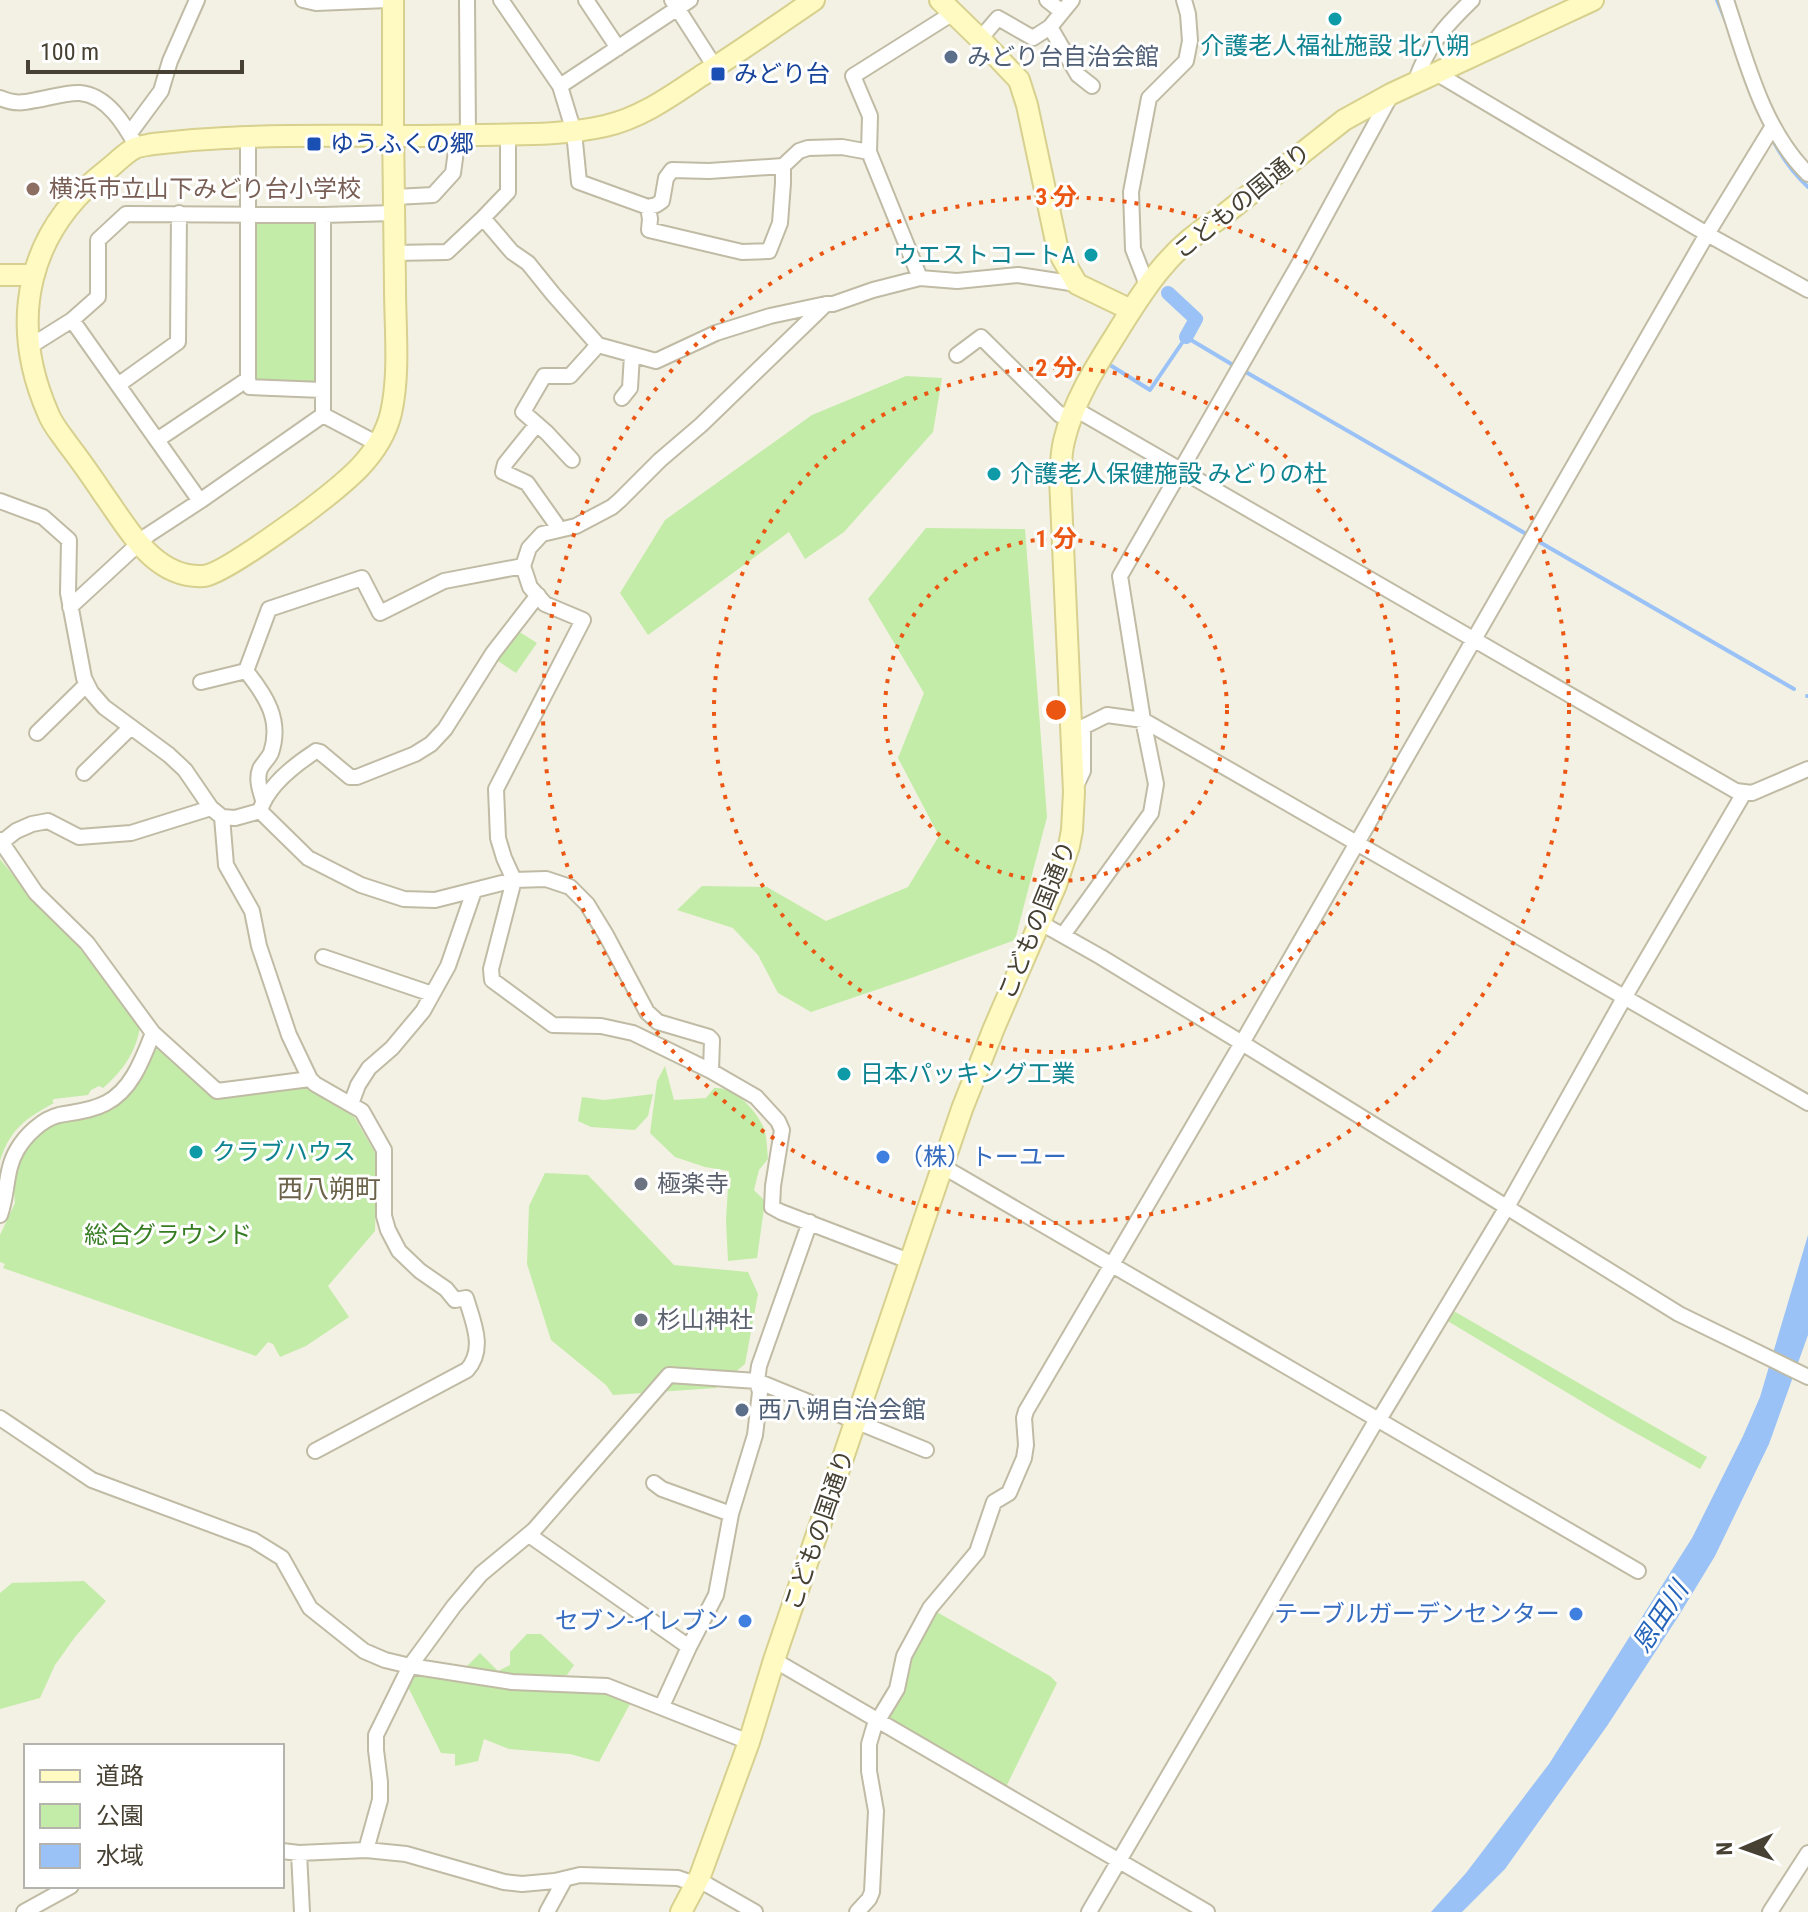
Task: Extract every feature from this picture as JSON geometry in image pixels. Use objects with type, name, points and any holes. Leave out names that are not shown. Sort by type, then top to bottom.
[{"type":"street","points":[[197,0],[170,61],[161,91],[133,140],[88,185],[57,223],[42,250],[29,293],[29,347],[32,372],[50,418],[139,544],[168,569],[209,576],[282,529],[350,479],[378,444],[390,417],[396,359],[393,0]]},
{"type":"street","points":[[303,0],[316,3],[387,0]]},
{"type":"street","points":[[29,347],[72,320],[98,297],[98,240],[126,214],[323,215],[394,205],[433,195],[453,173],[463,136],[467,0]]},
{"type":"street","points":[[501,0],[560,86],[574,132],[579,182],[648,207],[662,201],[666,178],[672,170],[783,166],[799,151],[808,148],[842,147],[869,152]]},
{"type":"street","points":[[586,0],[618,48]]},
{"type":"street","points":[[133,140],[248,136],[508,135],[574,132],[610,125],[649,110],[814,0]]},
{"type":"street","points":[[980,39],[998,18],[1033,38],[1050,27],[1066,6],[1047,0]]},
{"type":"street","points":[[1147,285],[1133,249],[1131,192],[1149,98],[1186,61],[1190,41],[1184,0]]},
{"type":"street","points":[[1415,83],[1422,62],[1442,29],[1472,0]]},
{"type":"street","name":"こどもの国通り","points":[[681,1912],[700,1876],[749,1742],[774,1660],[962,1109],[1056,885],[1069,846],[1074,792],[1060,478],[1063,444],[1072,413],[1089,378],[1147,285],[1172,255],[1201,230],[1344,120],[1391,94],[1593,0]]},
{"type":"street","points":[[1726,0],[1757,92],[1773,126],[1794,160],[1808,174]]},
{"type":"street","points":[[560,86],[680,3],[715,67]]},
{"type":"street","points":[[920,278],[869,152],[870,116],[853,76],[946,7],[1019,80],[1058,251],[1077,284]]},
{"type":"street","points":[[1050,27],[1078,75],[1092,86]]},
{"type":"street","points":[[1436,73],[1707,234],[1808,290]]},
{"type":"street","points":[[0,98],[14,104],[79,93],[105,103],[133,140]]},
{"type":"street","points":[[1063,935],[1151,813],[1156,784],[1120,576],[1299,264],[1391,94]]},
{"type":"street","points":[[857,1912],[872,1892],[876,1811],[868,1759],[874,1727],[897,1689],[904,1656],[930,1608],[977,1552],[994,1502],[1009,1493],[1024,1458],[1026,1411],[1242,1043],[1707,234],[1773,126]]},
{"type":"street","points":[[394,253],[447,252],[483,218],[508,192],[508,135]]},
{"type":"street","points":[[248,136],[250,387],[322,390]]},
{"type":"street","points":[[648,207],[649,230],[742,252],[769,251],[780,223],[783,166]]},
{"type":"street","points":[[118,385],[178,342],[179,213]]},
{"type":"street","points":[[323,215],[323,415]]},
{"type":"street","points":[[483,218],[512,252],[528,263],[598,345],[656,361],[716,333],[770,316],[833,304],[920,278],[957,281],[1018,275],[1077,284],[1131,310]]},
{"type":"street","points":[[0,275],[34,275]]},
{"type":"street","points":[[826,304],[620,500],[576,526],[548,531],[529,548],[523,566],[530,587],[545,604],[583,620],[496,789],[498,838],[514,880],[491,969],[492,980],[553,1025],[601,1026],[633,1033],[756,1097],[778,1121],[782,1130],[772,1207],[909,1261]]},
{"type":"street","points":[[72,320],[200,501]]},
{"type":"street","points":[[957,355],[981,337],[1060,415],[1082,413],[1724,784],[1744,793],[1752,793],[1808,769]]},
{"type":"street","points":[[572,460],[523,412],[544,376],[570,376],[598,345]]},
{"type":"street","points":[[622,398],[630,388],[632,355]]},
{"type":"street","points":[[157,440],[248,379]]},
{"type":"street","points":[[323,415],[378,444]]},
{"type":"street","points":[[70,607],[148,535],[323,415]]},
{"type":"street","points":[[537,424],[505,464],[503,472],[527,483],[556,524],[556,530]]},
{"type":"street","points":[[0,501],[43,517],[69,540],[68,593],[87,684],[104,707],[185,770],[217,812],[226,865],[252,911],[259,946],[289,1035],[310,1079],[362,1111],[384,1150],[384,1216],[399,1251],[455,1300],[466,1298],[476,1330],[478,1348],[475,1362],[467,1370],[315,1451]]},
{"type":"street","points":[[246,671],[269,609],[362,578],[380,613],[444,581],[523,566]]},
{"type":"street","points":[[310,1079],[217,1091],[153,1033],[87,943],[36,893],[1,841],[32,824],[48,821],[79,837],[131,833],[217,812],[235,818],[262,805],[294,765],[316,751],[350,777],[415,754],[431,744],[445,729],[493,653],[538,595]]},
{"type":"street","points":[[201,682],[246,671]]},
{"type":"street","points":[[246,671],[267,699],[272,714],[274,736],[270,755],[260,770],[258,784],[262,805],[308,858],[361,885],[404,899],[435,900],[514,880],[546,879],[570,887],[606,935],[647,1012],[658,1022],[712,1040],[711,1071]]},
{"type":"street","points":[[37,733],[87,684]]},
{"type":"street","points":[[1074,792],[1083,771],[1083,727],[1107,715],[1143,720],[1808,1103]]},
{"type":"street","points":[[84,773],[131,727]]},
{"type":"street","points":[[1089,1912],[1507,1207],[1744,793]]},
{"type":"street","points":[[351,1104],[369,1068],[423,1011],[448,966],[474,891]]},
{"type":"street","points":[[1039,922],[1242,1043],[1679,1314],[1808,1377]]},
{"type":"street","points":[[323,957],[432,994]]},
{"type":"street","points":[[0,1215],[16,1150],[39,1125],[55,1116],[109,1103],[128,1083],[153,1033]]},
{"type":"street","points":[[942,1166],[1638,1571]]},
{"type":"street","points":[[662,1706],[716,1595],[731,1514],[755,1435],[760,1392],[757,1381],[759,1366],[810,1222]]},
{"type":"street","points":[[366,1850],[380,1800],[376,1735],[410,1666],[481,1574],[529,1535],[669,1375],[757,1381],[926,1450]]},
{"type":"street","points":[[0,1418],[92,1480],[253,1540],[282,1558],[307,1605],[364,1651],[410,1666],[512,1682],[607,1686],[749,1742]]},
{"type":"street","points":[[654,1483],[662,1489],[731,1514]]},
{"type":"street","points":[[529,1535],[689,1647]]},
{"type":"street","points":[[774,1660],[1207,1912]]},
{"type":"street","points":[[284,1851],[366,1850],[406,1854],[504,1882],[522,1884],[580,1875],[678,1878],[706,1884],[755,1912]]},
{"type":"street","points":[[299,1853],[302,1912]]},
{"type":"street","points":[[1770,1912],[1808,1853]]},
{"type":"street","points":[[547,1912],[565,1879]]},
{"type":"street","points":[[24,1912],[67,1888]]},
{"type":"green space","points":[[255,219],[319,221],[317,381],[314,384],[254,382]]},
{"type":"green space","points":[[906,376],[942,378],[933,432],[844,532],[805,559],[789,532],[648,635],[620,593],[665,520],[812,415]]},
{"type":"green space","points":[[926,528],[1025,529],[1047,817],[1015,940],[811,1012],[778,993],[758,955],[733,928],[677,910],[702,886],[767,887],[826,921],[908,887],[939,836],[898,758],[924,693],[868,599]]},
{"type":"green space","points":[[518,631],[537,643],[516,673],[498,661]]},
{"type":"green space","points":[[0,859],[43,912],[78,946],[140,1026],[132,1052],[110,1082],[103,1088],[99,1086],[91,1090],[88,1095],[54,1099],[54,1103],[27,1120],[14,1133],[0,1161]]},
{"type":"green space","name":"総合グラウンド","points":[[168,1046],[221,1092],[314,1086],[355,1118],[377,1156],[375,1231],[328,1286],[349,1317],[306,1346],[280,1357],[273,1344],[268,1342],[256,1356],[3,1268],[5,1264],[0,1262],[0,1235],[15,1203],[13,1181],[30,1142],[61,1121],[95,1115],[111,1108],[143,1072],[155,1050]]},
{"type":"green space","points":[[665,1066],[674,1100],[706,1098],[714,1088],[722,1088],[743,1100],[763,1126],[768,1159],[759,1170],[754,1190],[765,1201],[757,1258],[728,1261],[726,1220],[729,1171],[675,1157],[650,1133],[657,1081]]},
{"type":"green space","points":[[653,1094],[648,1116],[635,1130],[591,1127],[578,1121],[582,1097],[604,1100]]},
{"type":"green space","points":[[545,1173],[588,1175],[674,1265],[748,1272],[758,1294],[745,1364],[716,1388],[613,1395],[606,1385],[551,1340],[527,1264],[529,1206]]},
{"type":"green space","points":[[1452,1310],[1707,1457],[1700,1469],[1446,1320]]},
{"type":"green space","points":[[84,1581],[106,1601],[55,1665],[40,1698],[0,1709],[0,1593],[12,1583]]},
{"type":"green space","points":[[935,1611],[1050,1676],[1057,1683],[1006,1787],[886,1718],[909,1661]]},
{"type":"green space","points":[[527,1634],[541,1634],[574,1665],[567,1675],[529,1676],[465,1668],[480,1653],[498,1671],[510,1665],[510,1652]]},
{"type":"green space","points":[[412,1672],[524,1690],[600,1691],[631,1702],[599,1762],[570,1754],[509,1749],[484,1739],[478,1761],[455,1766],[455,1754],[441,1753],[407,1685]]},
{"type":"water","name":"恩田川","points":[[1808,1235],[1808,1335],[1769,1444],[1715,1556],[1607,1726],[1505,1869],[1462,1912],[1431,1912],[1466,1873],[1549,1764],[1692,1538],[1760,1397]]},
{"type":"waterway","points":[[1717,0],[1727,24]]},
{"type":"waterway","points":[[1774,142],[1789,166],[1808,187]]},
{"type":"waterway","points":[[1168,293],[1196,319],[1186,337]]},
{"type":"waterway","points":[[1110,365],[1150,390],[1186,337],[1233,365]]},
{"type":"waterway","points":[[1244,371],[1528,535]]},
{"type":"waterway","points":[[1536,540],[1794,689]]},
{"type":"place","name":"介護老人福祉施設 北八朔","points":[[1335,19]]},
{"type":"place","name":"みどり台自治会館","points":[[951,57]]},
{"type":"place","name":"みどり台","points":[[718,74]]},
{"type":"place","name":"ゆうふくの郷","points":[[314,144]]},
{"type":"place","name":"横浜市立山下みどり台小学校","points":[[33,189]]},
{"type":"place","name":"ウエストコートA","points":[[1091,255]]},
{"type":"place","name":"介護老人保健施設 みどりの杜","points":[[994,474]]},
{"type":"place","name":"日本パッキング工業","points":[[844,1074]]},
{"type":"place","name":"クラブハウス","points":[[196,1152]]},
{"type":"place","name":"（株）トーユー","points":[[883,1157]]},
{"type":"place","name":"極楽寺","points":[[641,1184]]},
{"type":"place","name":"杉山神社","points":[[641,1320]]},
{"type":"place","name":"西八朔自治会館","points":[[742,1410]]},
{"type":"place","name":"テーブルガーデンセンター","points":[[1576,1614]]},
{"type":"place","name":"セブン-イレブン","points":[[745,1621]]},
{"type":"district","name":"西八朔町","points":[[329,1189]]}]
